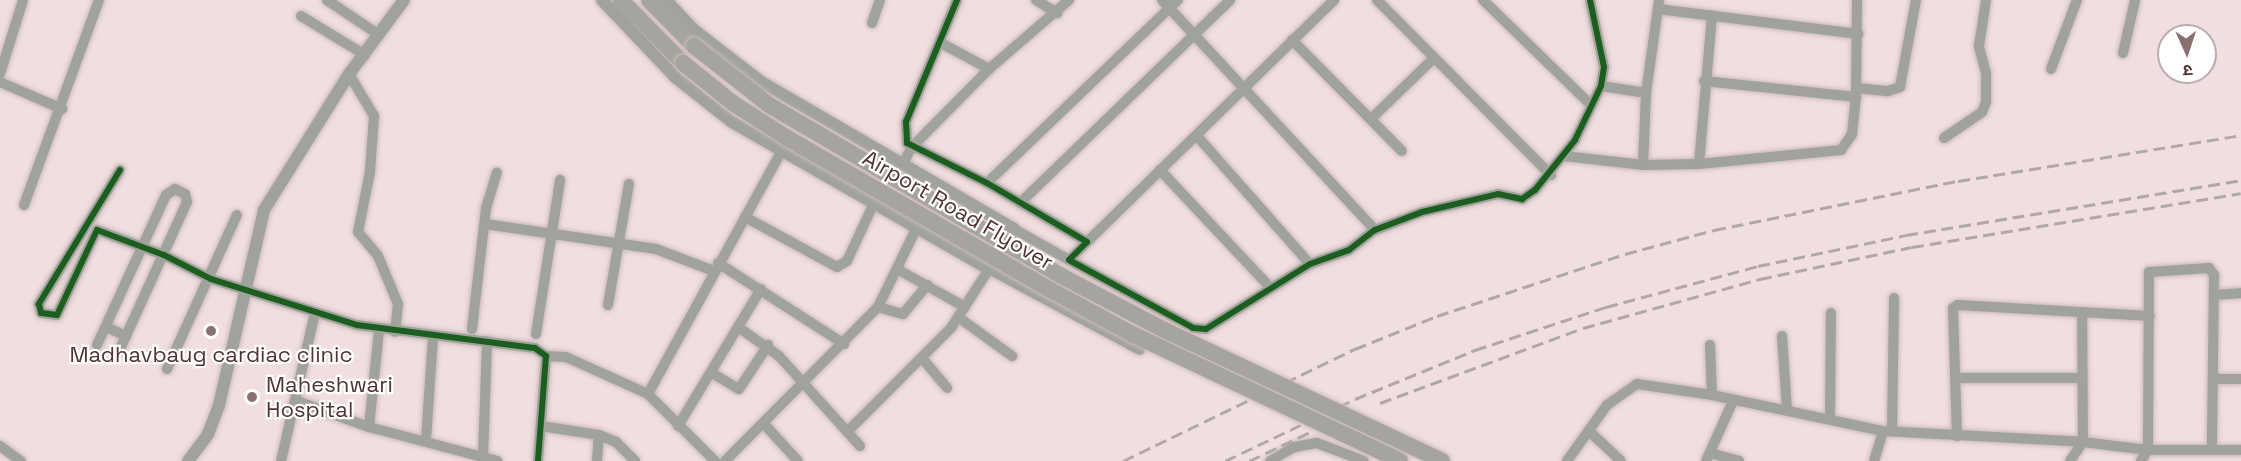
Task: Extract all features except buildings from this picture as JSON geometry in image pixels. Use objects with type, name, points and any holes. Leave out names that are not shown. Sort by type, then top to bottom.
[{"type":"main road","name":"Airport Road Flyover","points":[[621,0],[683,63],[734,104],[781,134],[1134,335],[1400,461]]},
{"type":"main road","name":"Airport Road Flyover","points":[[649,0],[769,105],[1058,274],[1164,330],[1442,461]]},
{"type":"street","points":[[0,74],[23,0]]},
{"type":"street","points":[[24,205],[62,109],[99,0]]},
{"type":"street","points":[[327,0],[379,35]]},
{"type":"street","points":[[192,460],[208,434],[219,405],[264,210],[349,74],[404,0]]},
{"type":"street","points":[[602,0],[655,59],[696,95],[782,150],[874,203],[1140,350]]},
{"type":"street","points":[[666,0],[691,38],[760,81],[1014,229],[1193,328],[1206,329],[1270,287],[1310,264],[1349,249],[1375,230],[1422,212],[1498,194],[1522,199],[1551,175],[1564,156],[1601,86],[1604,67],[1591,6],[1580,0]]},
{"type":"street","points":[[872,23],[880,0]]},
{"type":"street","points":[[957,0],[906,122],[906,143],[987,183],[1087,242]]},
{"type":"street","points":[[1036,0],[1057,13]]},
{"type":"street","points":[[902,165],[912,147],[989,69],[1070,0]]},
{"type":"street","points":[[1020,203],[1196,36],[1230,0]]},
{"type":"street","points":[[1070,260],[1334,0]]},
{"type":"street","points":[[1377,0],[1551,175]]},
{"type":"street","points":[[1483,0],[1591,105]]},
{"type":"street","points":[[1564,156],[1643,165],[1699,164],[1841,150],[1852,134],[1856,93],[1857,0]]},
{"type":"street","points":[[1704,81],[1856,93],[1888,91],[1900,87],[1916,0]]},
{"type":"street","points":[[1944,138],[1982,112],[1986,102],[1986,73],[1979,46],[1986,0]]},
{"type":"street","points":[[2051,69],[2077,0]]},
{"type":"street","points":[[2123,53],[2135,0]]},
{"type":"street","points":[[987,183],[1170,3],[1196,36],[1375,230]]},
{"type":"street","points":[[1643,165],[1646,93],[1658,4],[1712,16],[1858,34]]},
{"type":"street","points":[[301,16],[365,55]]},
{"type":"street","points":[[1699,164],[1704,81],[1712,16]]},
{"type":"street","points":[[1292,40],[1402,151]]},
{"type":"street","points":[[940,43],[989,69]]},
{"type":"street","points":[[1371,119],[1434,58]]},
{"type":"street","points":[[349,74],[374,116],[370,172],[358,232],[378,256],[399,304],[396,332]]},
{"type":"street","points":[[0,82],[62,109]]},
{"type":"street","points":[[1601,86],[1646,93]]},
{"type":"street","points":[[1197,136],[1310,264]]},
{"type":"street","points":[[648,394],[782,150]]},
{"type":"street","points":[[120,170],[39,304],[41,313],[57,315],[97,231],[164,255],[211,279],[315,313],[378,330],[487,340],[535,348],[546,356],[566,357],[648,394],[715,461]]},
{"type":"street","points":[[1160,170],[1270,287]]},
{"type":"street","points":[[472,329],[485,224],[497,172]]},
{"type":"street","points":[[536,334],[560,180]]},
{"type":"street","points":[[608,305],[629,184]]},
{"type":"street","points":[[97,345],[166,195],[175,189],[185,194],[186,202],[120,349]]},
{"type":"street","points":[[746,218],[837,267],[847,261],[874,203]]},
{"type":"street","points":[[168,369],[211,279],[237,215]]},
{"type":"street","points":[[485,224],[619,247],[677,254],[716,267],[761,289],[844,344]]},
{"type":"street","points":[[725,461],[804,385],[878,307],[917,227]]},
{"type":"street","points":[[848,432],[922,358],[958,317],[1014,229]]},
{"type":"street","points":[[2141,461],[2148,450],[2149,272],[2209,268],[2214,275],[2216,379],[2212,449]]},
{"type":"street","points":[[897,269],[965,307]]},
{"type":"street","points":[[878,307],[903,314],[927,285]]},
{"type":"street","points":[[678,426],[761,289]]},
{"type":"street","points":[[2215,295],[2241,293]]},
{"type":"street","points":[[1874,461],[1888,430],[1894,298]]},
{"type":"street","points":[[1957,436],[1958,378],[1953,308],[1958,305],[2082,315],[2150,316]]},
{"type":"street","points":[[281,461],[297,401],[315,313]]},
{"type":"street","points":[[1830,419],[1831,313]]},
{"type":"street","points":[[2070,461],[2083,442],[2082,315]]},
{"type":"street","points":[[958,317],[1012,356]]},
{"type":"street","points":[[106,327],[126,336]]},
{"type":"street","points":[[738,327],[768,345],[860,446]]},
{"type":"street","points":[[369,426],[378,330]]},
{"type":"street","points":[[426,440],[433,336]]},
{"type":"street","points":[[1782,336],[1787,410]]},
{"type":"street","points":[[483,457],[487,340]]},
{"type":"street","points":[[712,373],[738,389],[768,345]]},
{"type":"street","points":[[1710,345],[1712,395]]},
{"type":"street","points":[[538,461],[546,356]]},
{"type":"street","points":[[922,358],[947,388]]},
{"type":"street","points":[[1958,378],[2082,378]]},
{"type":"street","points":[[2216,379],[2241,379]]},
{"type":"street","points":[[1567,461],[1590,432],[1607,405],[1637,384],[1712,395],[1888,430],[2083,442],[2148,450],[2241,450]]},
{"type":"street","points":[[297,401],[369,426],[498,461]]},
{"type":"street","points":[[1733,401],[1708,457],[1739,461]]},
{"type":"street","points":[[764,424],[798,461]]},
{"type":"street","points":[[541,426],[599,435],[616,442],[635,461]]},
{"type":"street","points":[[1590,432],[1621,461]]},
{"type":"street","points":[[597,461],[599,435]]},
{"type":"street","points":[[1270,461],[1294,447],[1317,443],[1364,461]]},
{"type":"street","points":[[0,446],[21,461]]},
{"type":"railway","points":[[1123,461],[1355,349],[1437,316],[1625,254],[1714,230],[1958,181],[2241,135]]},
{"type":"railway","points":[[1225,461],[1355,399],[1475,350],[1606,307],[1758,266],[1906,235],[2241,180]]},
{"type":"railway","points":[[1380,403],[1583,328],[1760,279],[1912,247],[2241,193]]},
{"type":"railway","points":[[1249,461],[1310,432]]},
{"type":"cycle path","points":[[957,0],[906,122],[907,143],[987,183],[1087,242],[1069,260],[1193,328],[1206,329],[1310,264],[1349,250],[1375,230],[1422,212],[1498,194],[1522,199],[1535,190],[1575,140],[1601,86],[1604,67],[1590,0]]},
{"type":"cycle path","points":[[120,170],[39,304],[41,313],[57,315],[97,230],[164,255],[211,279],[357,325],[535,348],[546,356],[538,461]]},
{"type":"place","name":"Madhavbaug cardiac clinic","points":[[211,331]]},
{"type":"place","name":"Maheshwari Hospital","points":[[252,397]]}]
